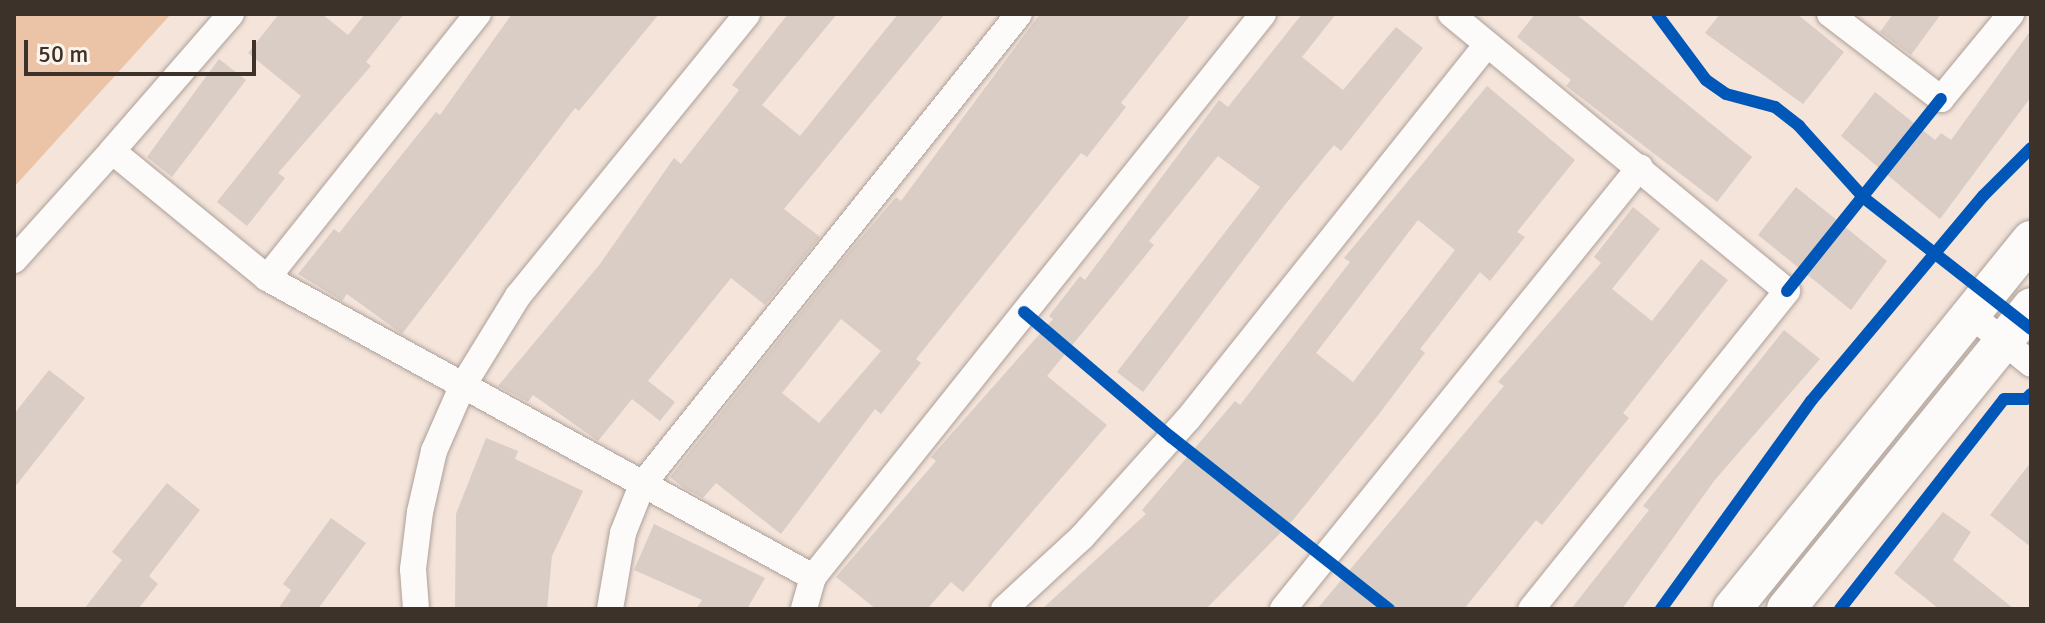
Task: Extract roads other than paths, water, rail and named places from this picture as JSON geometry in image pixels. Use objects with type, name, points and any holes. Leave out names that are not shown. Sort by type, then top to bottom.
[{"type":"street","points":[[14,260],[231,14]]},
{"type":"street","points":[[267,278],[478,14]]},
{"type":"street","points":[[416,609],[413,569],[420,512],[434,451],[462,387],[518,296],[747,14]]},
{"type":"street","points":[[610,609],[623,533],[642,485],[1019,14]]},
{"type":"street","points":[[804,609],[813,577],[1263,14]]},
{"type":"street","points":[[1451,14],[1787,291],[1531,609]]},
{"type":"street","points":[[1830,14],[1941,99],[2011,14]]},
{"type":"street","points":[[1004,609],[1082,537],[1188,419],[1487,45]]},
{"type":"street","points":[[112,151],[267,278],[813,577]]},
{"type":"street","points":[[1283,609],[1640,167]]},
{"type":"street","points":[[1732,609],[2031,240]]},
{"type":"street","points":[[1786,609],[2017,353],[2031,307]]},
{"type":"street","points":[[1970,314],[2017,353]]}]
